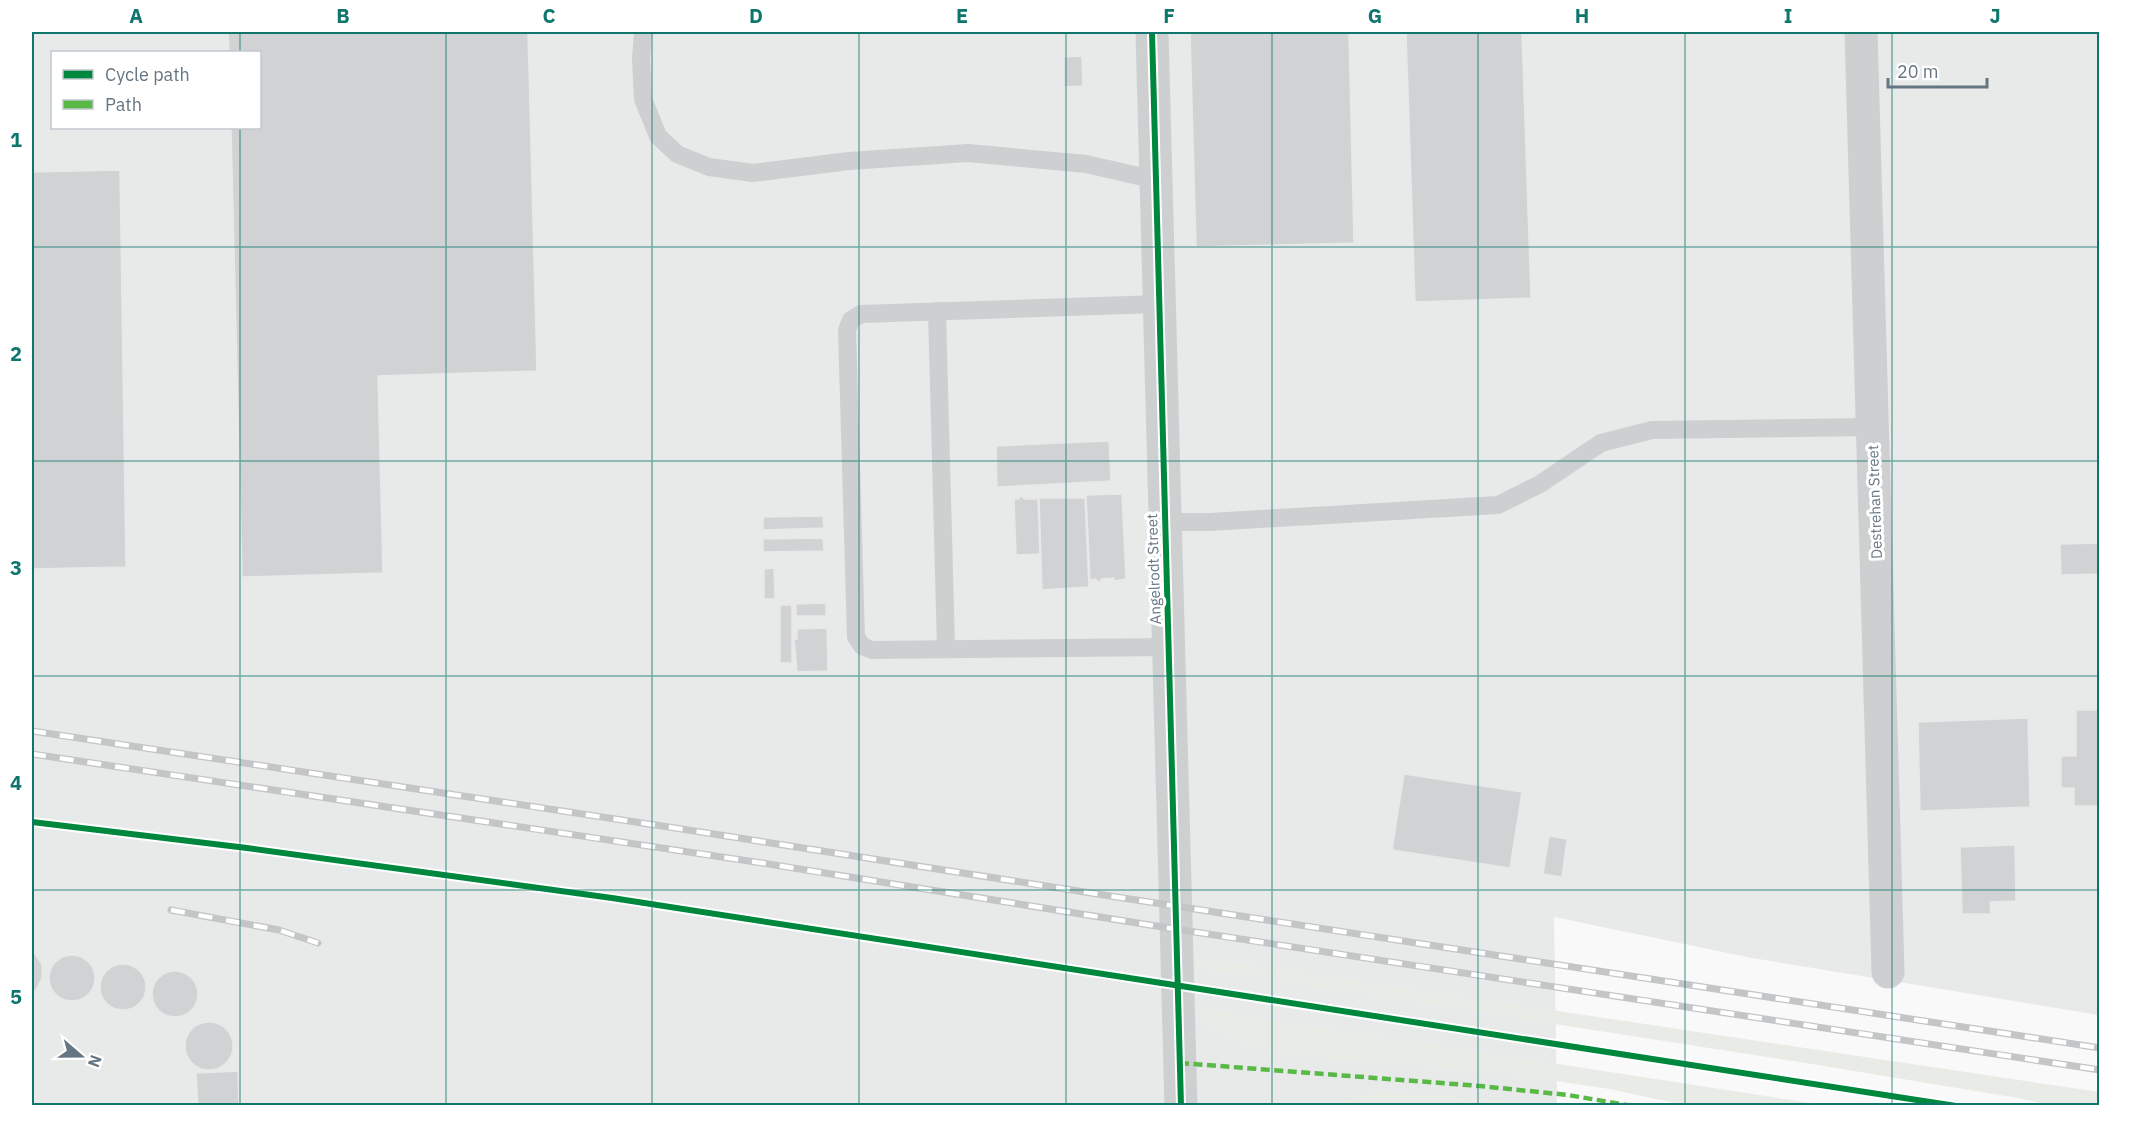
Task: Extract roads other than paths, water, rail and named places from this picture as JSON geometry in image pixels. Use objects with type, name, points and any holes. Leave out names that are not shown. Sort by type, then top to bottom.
[{"type":"street","name":"Angelrodt Street","points":[[1152,32],[1180,1106]]},
{"type":"street","name":"Destrehan Street","points":[[1862,32],[1888,972]]},
{"type":"lane","points":[[643,32],[640,59],[643,99],[658,136],[677,154],[709,168],[753,173],[849,161],[968,153],[1086,164],[1156,180]]},
{"type":"lane","points":[[1159,304],[861,314],[851,320],[847,330],[856,637],[862,646],[872,650],[1168,647]]},
{"type":"lane","points":[[937,311],[946,648]]},
{"type":"lane","points":[[1165,522],[1210,522],[1498,505],[1540,484],[1601,443],[1652,430],[1873,427]]},
{"type":"railway","points":[[32,731],[2100,1048]]},
{"type":"railway","points":[[32,754],[762,863],[1175,929],[2100,1070]]},
{"type":"railway","points":[[171,910],[279,930],[318,943]]}]
